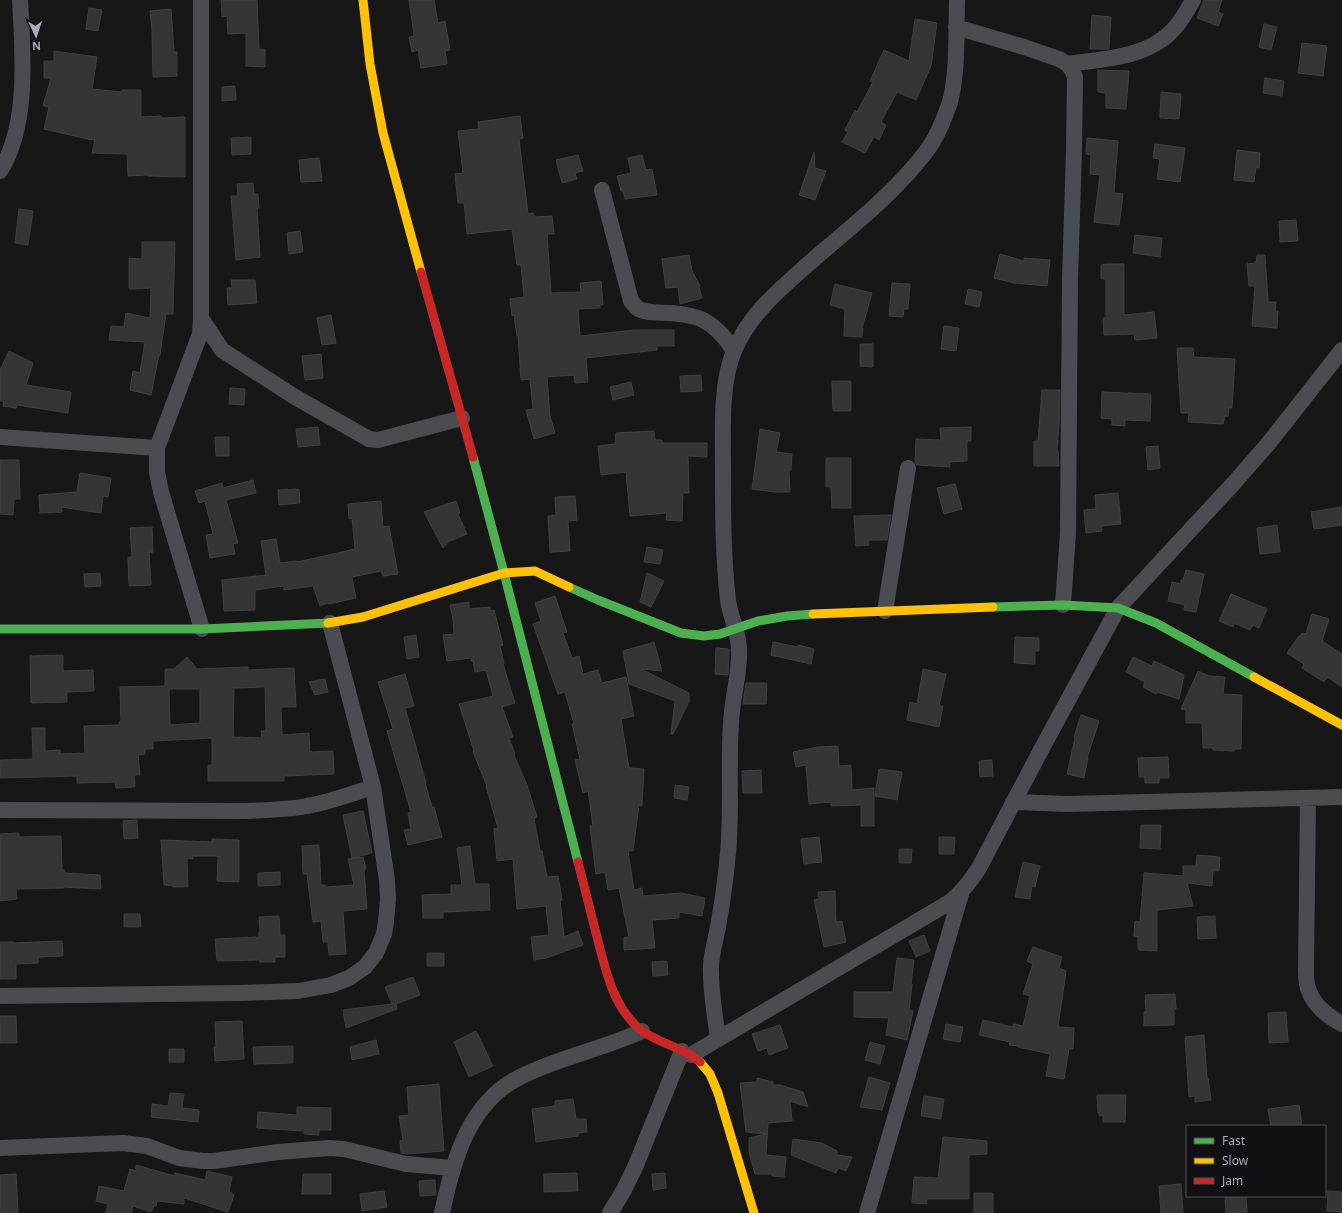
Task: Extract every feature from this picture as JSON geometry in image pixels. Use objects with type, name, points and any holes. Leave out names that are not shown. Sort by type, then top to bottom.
[{"type":"street","points":[[0,171],[12,146],[19,119],[22,92],[20,0]]},
{"type":"street","points":[[201,0],[200,334],[157,448],[157,472],[161,492],[202,629]]},
{"type":"street","points":[[363,0],[370,64],[383,133],[504,573],[608,979],[619,1005],[630,1020],[642,1031],[653,1038],[687,1053],[702,1063],[712,1076],[754,1213]]},
{"type":"street","points":[[718,1039],[713,1003],[711,964],[720,916],[728,856],[730,828],[730,725],[740,650],[738,635],[728,601],[723,504],[723,422],[724,396],[728,370],[734,351],[748,324],[762,307],[777,291],[864,216],[898,183],[927,151],[941,127],[950,99],[954,76],[957,0]]},
{"type":"street","points":[[1067,64],[1120,56],[1146,49],[1160,42],[1180,21],[1193,0]]},
{"type":"street","points":[[956,27],[1024,47],[1059,60],[1067,64],[1075,77],[1070,279],[1068,533],[1063,605]]},
{"type":"street","points":[[602,190],[631,301],[636,308],[644,311],[677,314],[701,319],[713,326],[726,338],[734,351]]},
{"type":"street","points":[[201,318],[222,350],[295,397],[369,439],[378,440],[462,418]]},
{"type":"street","points":[[610,1213],[624,1190],[687,1053],[718,1039],[950,902],[961,894],[979,868],[1118,608],[1253,461],[1342,350]]},
{"type":"street","points":[[0,437],[157,448]]},
{"type":"street","points":[[885,611],[908,468]]},
{"type":"street","points":[[0,629],[202,629],[330,623],[363,617],[504,573],[521,571],[535,572],[598,600],[681,633],[692,635],[712,636],[758,621],[787,616],[1063,605],[1118,608],[1156,623],[1342,725]]},
{"type":"street","points":[[0,996],[298,991],[331,985],[349,978],[365,967],[376,953],[384,934],[388,899],[387,880],[373,787],[330,623]]},
{"type":"street","points":[[0,810],[246,811],[306,806],[329,801],[373,787]]},
{"type":"street","points":[[1013,802],[1068,804],[1342,797]]},
{"type":"street","points":[[1308,798],[1306,970],[1308,991],[1315,1003],[1326,1014],[1342,1024]]},
{"type":"street","points":[[867,1213],[961,894]]},
{"type":"street","points":[[442,1213],[452,1168],[463,1142],[479,1113],[489,1100],[505,1086],[521,1076],[543,1067],[621,1041],[642,1031]]},
{"type":"street","points":[[0,1148],[123,1142],[147,1146],[179,1158],[214,1161],[278,1152],[329,1148],[344,1149],[406,1164],[452,1168]]},
{"type":"building","points":[[221,0],[257,0],[259,49],[265,49],[265,67],[246,66],[246,33],[228,34],[227,16],[222,17]]},
{"type":"building","points":[[409,0],[434,0],[438,23],[445,21],[450,50],[445,51],[447,64],[421,68],[418,50],[412,52],[409,37],[414,36]]},
{"type":"building","points":[[1204,0],[1222,0],[1218,12],[1223,14],[1218,26],[1197,18]]},
{"type":"building","points":[[89,8],[102,10],[98,31],[86,29]]},
{"type":"building","points":[[171,9],[174,52],[177,52],[177,76],[153,77],[150,11]]},
{"type":"building","points":[[1092,15],[1111,17],[1109,49],[1090,49]]},
{"type":"building","points":[[915,19],[937,23],[931,66],[916,100],[897,92],[881,122],[886,125],[879,140],[874,137],[865,153],[842,142],[848,132],[845,130],[855,110],[857,112],[873,82],[870,81],[884,50],[909,61]]},
{"type":"building","points":[[1264,24],[1277,27],[1271,50],[1259,47]]},
{"type":"building","points":[[1302,43],[1327,46],[1323,76],[1298,73]]},
{"type":"building","points":[[54,51],[97,57],[92,89],[122,92],[122,90],[141,90],[141,117],[185,117],[185,177],[148,175],[128,176],[127,154],[92,153],[95,140],[44,129],[49,107],[43,106],[51,78],[44,78],[44,61],[54,61]]},
{"type":"building","points":[[1098,70],[1129,71],[1126,109],[1106,108],[1106,93],[1098,92]]},
{"type":"building","points":[[1265,78],[1284,81],[1282,96],[1263,93]]},
{"type":"building","points":[[235,86],[236,100],[222,101],[222,87]]},
{"type":"building","points":[[1161,92],[1181,94],[1179,119],[1160,118]]},
{"type":"building","points":[[520,116],[523,138],[519,139],[528,214],[533,213],[534,217],[552,216],[554,234],[547,234],[551,293],[581,292],[580,283],[601,281],[603,305],[600,305],[600,308],[578,309],[580,336],[634,330],[674,330],[674,346],[657,346],[657,350],[586,358],[588,382],[575,383],[574,375],[547,377],[550,417],[555,433],[534,439],[526,410],[533,409],[530,379],[521,380],[518,335],[517,336],[514,315],[512,316],[510,299],[524,297],[521,265],[517,265],[512,229],[467,234],[464,203],[458,203],[455,174],[463,173],[458,131],[479,129],[478,122]]},
{"type":"building","points":[[251,137],[251,154],[232,155],[231,138]]},
{"type":"building","points":[[1087,138],[1118,141],[1114,193],[1123,194],[1119,225],[1094,222],[1100,175],[1090,174],[1091,155],[1086,154]]},
{"type":"building","points":[[1155,144],[1185,148],[1180,182],[1157,179],[1160,159],[1153,158]]},
{"type":"building","points":[[1237,150],[1260,153],[1259,168],[1256,167],[1254,182],[1234,180]]},
{"type":"building","points":[[814,152],[815,168],[826,171],[815,200],[799,195]]},
{"type":"building","points":[[578,155],[583,171],[575,173],[577,179],[562,183],[556,160]]},
{"type":"building","points":[[642,155],[646,170],[652,169],[657,195],[625,199],[617,176],[631,173],[628,158]]},
{"type":"building","points":[[319,158],[322,181],[301,182],[299,160]]},
{"type":"building","points":[[253,183],[254,194],[258,194],[259,208],[257,208],[260,257],[236,260],[231,196],[238,196],[237,184]]},
{"type":"building","points":[[19,209],[33,211],[28,245],[15,243]]},
{"type":"building","points":[[1296,220],[1298,241],[1280,242],[1279,221]]},
{"type":"building","points":[[300,231],[303,252],[289,254],[287,233]]},
{"type":"building","points":[[1135,235],[1162,238],[1160,257],[1133,253]]},
{"type":"building","points":[[142,242],[175,242],[173,314],[166,314],[160,355],[151,395],[130,390],[133,371],[140,373],[145,342],[109,340],[111,326],[124,327],[126,313],[150,318],[151,288],[129,289],[129,258],[142,259]]},
{"type":"building","points":[[1000,254],[1024,261],[1024,258],[1050,260],[1047,286],[1014,283],[994,278]]},
{"type":"building","points":[[689,255],[692,271],[700,286],[702,298],[680,304],[678,287],[666,288],[662,259]]},
{"type":"building","points":[[1257,255],[1265,255],[1268,302],[1276,302],[1275,311],[1278,311],[1277,328],[1252,326],[1255,286],[1249,286],[1247,264],[1256,263]]},
{"type":"building","points":[[1124,264],[1124,315],[1154,312],[1157,338],[1135,340],[1134,334],[1104,335],[1103,318],[1106,318],[1106,279],[1101,279],[1101,265]]},
{"type":"building","points":[[231,280],[255,280],[257,303],[228,305],[227,288],[232,288]]},
{"type":"building","points":[[892,283],[910,284],[908,309],[904,309],[903,317],[889,316]]},
{"type":"building","points":[[835,284],[872,293],[863,325],[862,337],[844,336],[845,309],[830,305]]},
{"type":"building","points":[[968,289],[982,292],[979,307],[965,304]]},
{"type":"building","points":[[331,315],[336,343],[322,345],[317,318]]},
{"type":"building","points":[[944,326],[959,328],[956,351],[941,349]]},
{"type":"building","points":[[860,344],[873,344],[873,367],[860,366]]},
{"type":"building","points":[[1177,348],[1193,348],[1194,357],[1235,359],[1232,408],[1229,407],[1228,416],[1225,416],[1223,424],[1188,422],[1189,413],[1181,413]]},
{"type":"building","points":[[9,351],[33,363],[26,385],[71,392],[68,413],[17,405],[16,408],[3,406],[4,401],[0,401],[0,370]]},
{"type":"building","points":[[321,354],[323,378],[305,380],[302,356]]},
{"type":"building","points":[[701,375],[702,391],[681,392],[680,376]]},
{"type":"building","points":[[832,381],[851,381],[851,411],[833,411]]},
{"type":"building","points":[[631,382],[634,395],[613,400],[610,387]]},
{"type":"building","points":[[230,388],[245,389],[244,405],[229,404]]},
{"type":"building","points":[[1042,390],[1060,390],[1057,451],[1059,466],[1034,466],[1034,441],[1038,441]]},
{"type":"building","points":[[1102,392],[1151,394],[1150,421],[1125,420],[1125,426],[1112,425],[1112,419],[1101,418]]},
{"type":"building","points":[[318,427],[320,445],[298,447],[296,429]]},
{"type":"building","points":[[971,427],[971,441],[967,441],[967,461],[949,462],[950,467],[917,465],[915,462],[916,439],[941,440],[940,428]]},
{"type":"building","points":[[760,429],[780,433],[776,452],[792,454],[791,470],[789,470],[790,492],[752,489]]},
{"type":"building","points":[[654,431],[655,440],[662,440],[662,443],[707,443],[707,457],[688,456],[689,493],[683,493],[682,521],[666,520],[667,513],[630,516],[626,472],[601,475],[598,446],[615,444],[616,433]]},
{"type":"building","points":[[215,437],[229,437],[229,456],[216,456]]},
{"type":"building","points":[[1158,446],[1160,468],[1148,470],[1146,447]]},
{"type":"building","points":[[826,458],[851,458],[851,508],[832,508],[831,487],[826,487]]},
{"type":"building","points":[[0,460],[19,460],[20,499],[14,499],[13,515],[0,514]]},
{"type":"building","points":[[80,473],[111,478],[108,497],[103,496],[101,513],[61,507],[62,512],[40,513],[39,495],[77,492]]},
{"type":"building","points":[[253,480],[256,493],[226,500],[238,543],[233,544],[235,554],[210,558],[206,535],[213,534],[205,501],[199,503],[195,491],[222,483],[223,488]]},
{"type":"building","points":[[955,484],[962,509],[944,514],[937,488]]},
{"type":"building","points":[[299,489],[300,503],[279,505],[278,490]]},
{"type":"building","points":[[1118,493],[1121,524],[1101,526],[1102,531],[1086,533],[1084,510],[1096,509],[1095,495]]},
{"type":"building","points":[[575,496],[577,520],[568,521],[570,551],[550,552],[548,516],[556,515],[555,497]]},
{"type":"building","points":[[381,501],[383,527],[389,526],[398,574],[383,576],[381,571],[352,577],[356,598],[320,606],[313,586],[284,590],[284,586],[255,590],[255,610],[224,611],[222,580],[266,575],[261,541],[276,539],[280,563],[297,562],[355,549],[352,518],[349,519],[348,504]]},
{"type":"building","points":[[456,501],[460,513],[458,514],[467,534],[448,542],[443,548],[424,512]]},
{"type":"building","points":[[1342,507],[1342,525],[1314,529],[1311,512]]},
{"type":"building","points":[[891,515],[887,540],[868,540],[869,545],[856,546],[854,516]]},
{"type":"building","points":[[1277,525],[1280,552],[1260,554],[1257,528]]},
{"type":"building","points":[[152,527],[153,552],[149,552],[151,585],[129,586],[128,557],[132,557],[130,528]]},
{"type":"building","points":[[647,547],[663,550],[660,564],[644,562]]},
{"type":"building","points":[[1186,570],[1204,574],[1196,612],[1184,610],[1185,605],[1168,601],[1172,582],[1181,584],[1181,580],[1183,580]]},
{"type":"building","points":[[100,573],[101,586],[85,587],[84,574]]},
{"type":"building","points":[[647,573],[664,581],[651,607],[640,602]]},
{"type":"building","points":[[1231,594],[1267,609],[1259,628],[1253,625],[1250,630],[1234,623],[1233,627],[1219,621]]},
{"type":"building","points":[[555,596],[567,632],[563,633],[572,658],[579,656],[583,674],[598,670],[602,683],[626,677],[634,716],[621,719],[629,768],[644,769],[642,806],[639,805],[633,851],[628,851],[634,890],[642,888],[643,896],[681,893],[705,898],[702,916],[679,912],[679,918],[652,920],[655,948],[624,950],[624,937],[629,937],[619,888],[608,890],[605,872],[596,874],[590,826],[593,826],[588,791],[583,793],[575,760],[580,759],[572,724],[574,724],[565,692],[558,694],[533,624],[541,621],[535,603]]},
{"type":"building","points":[[469,602],[469,609],[490,607],[490,611],[494,610],[503,645],[500,646],[503,664],[515,703],[502,707],[513,737],[509,738],[515,754],[514,755],[527,785],[537,817],[534,818],[540,851],[542,851],[547,877],[558,876],[562,900],[560,900],[564,937],[578,931],[583,945],[546,958],[534,960],[531,937],[549,935],[546,906],[517,909],[513,859],[497,861],[494,829],[498,828],[487,786],[473,752],[474,751],[459,704],[493,696],[486,670],[475,672],[471,658],[447,661],[443,635],[454,634],[450,605]]},
{"type":"building","points":[[1312,614],[1329,619],[1322,641],[1342,654],[1342,687],[1327,677],[1324,682],[1302,668],[1304,664],[1287,653],[1302,633],[1306,634]]},
{"type":"building","points":[[416,635],[419,657],[407,659],[404,637]]},
{"type":"building","points":[[1015,637],[1039,638],[1039,651],[1035,651],[1035,664],[1014,663]]},
{"type":"building","points":[[654,642],[662,671],[641,669],[689,693],[689,702],[673,734],[671,734],[675,701],[629,684],[623,651]]},
{"type":"building","points":[[773,642],[798,647],[798,645],[814,649],[811,664],[771,655]]},
{"type":"building","points":[[716,648],[729,649],[728,675],[715,674]]},
{"type":"building","points":[[63,655],[63,671],[93,670],[94,691],[67,692],[67,702],[31,703],[30,656]]},
{"type":"building","points":[[187,657],[197,669],[248,667],[248,670],[294,668],[296,707],[281,707],[282,735],[309,733],[310,752],[333,751],[334,774],[284,776],[284,781],[208,781],[208,765],[212,765],[212,738],[153,741],[153,749],[145,749],[145,754],[138,755],[140,775],[134,775],[135,787],[116,788],[115,782],[77,783],[77,776],[0,778],[0,760],[33,759],[32,728],[45,728],[45,751],[60,750],[60,754],[85,753],[84,726],[119,725],[119,722],[121,722],[120,687],[165,686],[165,669],[174,669]],"holes":[[[265,687],[266,731],[261,731],[262,738],[233,737],[234,688]],[[169,689],[200,689],[200,723],[170,725]]]},
{"type":"building","points":[[1133,657],[1152,666],[1154,661],[1184,675],[1179,699],[1157,692],[1156,694],[1143,687],[1145,682],[1126,672]]},
{"type":"building","points":[[923,669],[946,674],[939,706],[943,706],[939,727],[907,720],[910,702],[917,704]]},
{"type":"building","points":[[1198,671],[1209,676],[1225,677],[1223,694],[1242,695],[1241,749],[1234,749],[1234,751],[1203,748],[1202,723],[1186,723],[1186,710],[1181,709]]},
{"type":"building","points":[[405,674],[414,706],[405,708],[425,783],[432,807],[434,807],[442,837],[408,845],[404,830],[411,829],[408,813],[411,812],[387,731],[393,729],[378,682]]},
{"type":"building","points":[[325,679],[328,692],[315,695],[309,682]]},
{"type":"building","points":[[746,683],[767,683],[766,704],[743,704]]},
{"type":"building","points":[[1081,715],[1099,721],[1087,758],[1084,778],[1067,774],[1074,737]]},
{"type":"building","points":[[838,746],[839,766],[851,765],[852,790],[874,788],[874,826],[861,826],[861,805],[831,806],[831,802],[809,804],[806,765],[796,767],[793,752],[818,747]]},
{"type":"building","points":[[1168,757],[1169,778],[1159,778],[1159,783],[1145,783],[1145,777],[1139,777],[1138,758]]},
{"type":"building","points":[[992,760],[993,776],[980,777],[979,761]]},
{"type":"building","points":[[879,769],[902,772],[897,800],[875,796]]},
{"type":"building","points":[[761,770],[762,793],[743,793],[742,771]]},
{"type":"building","points":[[675,785],[689,787],[687,800],[674,798]]},
{"type":"building","points":[[363,811],[372,853],[352,858],[343,815]]},
{"type":"building","points":[[137,820],[138,838],[124,839],[123,821]]},
{"type":"building","points":[[1141,825],[1161,825],[1160,849],[1140,848]]},
{"type":"building","points":[[19,833],[19,837],[61,836],[62,870],[64,870],[64,873],[100,875],[101,889],[64,887],[16,889],[17,899],[0,901],[0,834]]},
{"type":"building","points":[[819,837],[822,862],[804,864],[801,839]]},
{"type":"building","points":[[939,837],[955,837],[954,854],[939,854]]},
{"type":"building","points":[[212,839],[239,840],[239,882],[217,881],[218,856],[193,856],[193,859],[187,858],[188,887],[173,887],[164,885],[161,840],[212,842]]},
{"type":"building","points":[[319,845],[321,885],[326,885],[326,887],[354,885],[348,859],[363,857],[366,869],[364,870],[367,909],[343,911],[346,954],[329,955],[328,942],[323,942],[321,921],[313,922],[307,874],[303,874],[302,846]]},
{"type":"building","points":[[470,846],[475,884],[489,884],[490,910],[443,912],[443,918],[423,918],[422,895],[451,894],[451,885],[462,885],[457,848]]},
{"type":"building","points":[[899,849],[912,849],[911,863],[899,863]]},
{"type":"building","points":[[1197,855],[1220,857],[1219,871],[1213,871],[1212,886],[1187,883],[1193,906],[1157,910],[1157,951],[1138,950],[1138,936],[1134,936],[1135,921],[1140,922],[1144,873],[1183,876],[1183,866],[1196,866]]},
{"type":"building","points":[[1023,862],[1040,866],[1035,887],[1032,886],[1030,899],[1015,897]]},
{"type":"building","points":[[280,872],[280,885],[258,886],[258,873]]},
{"type":"building","points":[[835,891],[836,922],[842,921],[846,942],[824,947],[814,900],[819,899],[818,892]]},
{"type":"building","points":[[124,914],[140,914],[141,927],[124,927]]},
{"type":"building","points":[[279,916],[280,935],[285,935],[285,957],[275,957],[275,962],[260,962],[259,960],[217,961],[215,939],[259,937],[259,917]]},
{"type":"building","points":[[1215,916],[1216,938],[1198,939],[1197,917]]},
{"type":"building","points":[[924,935],[930,951],[916,957],[909,941]]},
{"type":"building","points":[[62,941],[63,956],[38,957],[38,963],[16,964],[16,979],[0,979],[0,942],[13,943]]},
{"type":"building","points":[[1033,947],[1062,957],[1059,968],[1066,971],[1058,1027],[1074,1028],[1073,1049],[1069,1049],[1064,1079],[1046,1076],[1050,1054],[1009,1045],[1010,1042],[979,1035],[983,1020],[1013,1027],[1014,1024],[1023,1026],[1030,996],[1023,994],[1033,964],[1027,961]]},
{"type":"building","points":[[427,953],[444,953],[444,966],[427,966]]},
{"type":"building","points":[[897,958],[914,960],[909,1010],[913,1011],[907,1040],[886,1035],[889,1018],[854,1017],[854,992],[893,992]]},
{"type":"building","points":[[667,961],[668,975],[653,976],[652,962]]},
{"type":"building","points":[[413,977],[420,995],[396,1004],[397,1009],[346,1028],[343,1010],[392,1004],[385,987]]},
{"type":"building","points":[[1175,994],[1176,1009],[1174,1009],[1174,1025],[1144,1026],[1144,1012],[1146,1012],[1145,995]]},
{"type":"building","points":[[1286,1012],[1288,1042],[1269,1043],[1268,1013]]},
{"type":"building","points":[[0,1016],[16,1016],[17,1043],[0,1043]]},
{"type":"building","points":[[242,1021],[244,1059],[215,1061],[215,1022]]},
{"type":"building","points":[[946,1024],[963,1027],[960,1042],[943,1039]]},
{"type":"building","points":[[780,1025],[788,1048],[769,1055],[767,1048],[758,1051],[752,1034]]},
{"type":"building","points":[[476,1031],[493,1066],[469,1077],[454,1042]]},
{"type":"building","points":[[1204,1035],[1207,1078],[1211,1100],[1195,1102],[1195,1096],[1189,1097],[1185,1037]]},
{"type":"building","points":[[376,1040],[379,1054],[352,1060],[350,1047]]},
{"type":"building","points":[[870,1042],[885,1046],[880,1064],[865,1060]]},
{"type":"building","points":[[293,1046],[293,1063],[254,1064],[253,1047]]},
{"type":"building","points":[[169,1049],[184,1049],[184,1062],[169,1062]]},
{"type":"building","points":[[869,1077],[890,1083],[882,1110],[860,1107]]},
{"type":"building","points":[[757,1078],[773,1082],[773,1085],[780,1085],[803,1092],[808,1107],[790,1101],[792,1121],[768,1123],[766,1155],[786,1157],[784,1177],[772,1176],[772,1174],[755,1174],[749,1152],[749,1138],[766,1134],[746,1132],[740,1083],[757,1082]]},
{"type":"building","points":[[439,1084],[444,1151],[407,1154],[401,1153],[400,1141],[403,1140],[399,1116],[409,1115],[407,1087]]},
{"type":"building","points":[[170,1093],[184,1094],[182,1108],[199,1110],[198,1122],[151,1117],[152,1104],[168,1106]]},
{"type":"building","points":[[1097,1095],[1126,1095],[1125,1122],[1103,1122],[1103,1115],[1099,1116],[1098,1113]]},
{"type":"building","points":[[924,1096],[944,1099],[941,1119],[921,1116]]},
{"type":"building","points":[[573,1099],[576,1119],[586,1119],[587,1132],[578,1133],[578,1136],[536,1142],[532,1109],[555,1106],[555,1101]]},
{"type":"building","points":[[1299,1105],[1302,1125],[1271,1125],[1268,1109]]},
{"type":"building","points":[[297,1107],[331,1108],[331,1130],[319,1130],[319,1135],[304,1134],[304,1131],[257,1128],[258,1112],[297,1115]]},
{"type":"building","points":[[943,1137],[987,1141],[987,1154],[969,1155],[969,1199],[927,1199],[927,1204],[912,1203],[914,1177],[938,1178]]},
{"type":"building","points":[[793,1139],[822,1143],[837,1151],[837,1155],[852,1157],[846,1171],[838,1168],[836,1173],[791,1155]]},
{"type":"building","points":[[136,1165],[175,1176],[175,1173],[205,1180],[207,1171],[232,1177],[229,1191],[234,1195],[228,1212],[184,1198],[184,1204],[157,1201],[156,1206],[154,1206],[151,1212],[133,1206],[131,1213],[106,1213],[108,1204],[96,1201],[99,1186],[124,1191],[130,1169],[136,1171]]},
{"type":"building","points":[[577,1173],[578,1191],[544,1192],[544,1174]]},
{"type":"building","points":[[665,1173],[666,1188],[653,1190],[652,1174]]},
{"type":"building","points":[[16,1174],[18,1213],[0,1213],[0,1175]]},
{"type":"building","points":[[303,1174],[331,1174],[331,1194],[302,1194]]},
{"type":"building","points":[[435,1180],[436,1195],[420,1196],[419,1181]]},
{"type":"building","points":[[1181,1184],[1183,1213],[1161,1213],[1159,1186]]},
{"type":"building","points":[[384,1191],[387,1207],[362,1211],[360,1194]]},
{"type":"building","points":[[1328,1191],[1342,1192],[1342,1212],[1327,1211]]},
{"type":"building","points":[[974,1193],[993,1193],[993,1213],[974,1213]]},
{"type":"building","points":[[1225,1197],[1246,1197],[1247,1212],[1226,1213]]},
{"type":"traffic: fast","points":[[473,457],[578,862]]},
{"type":"traffic: fast","points":[[569,587],[681,633],[704,636],[720,634],[758,621],[787,616],[813,614]]},
{"type":"traffic: fast","points":[[993,607],[1063,605],[1118,608],[1156,623],[1254,677]]},
{"type":"traffic: fast","points":[[0,629],[202,629],[328,623]]},
{"type":"traffic: slow","points":[[363,0],[370,64],[383,133],[421,272]]},
{"type":"traffic: slow","points":[[328,623],[363,617],[504,573],[535,571],[569,587]]},
{"type":"traffic: slow","points":[[813,614],[993,607]]},
{"type":"traffic: slow","points":[[1254,677],[1342,725]]},
{"type":"traffic: slow","points":[[700,1062],[710,1074],[718,1093],[754,1213]]},
{"type":"traffic: jam","points":[[421,272],[473,457]]},
{"type":"traffic: jam","points":[[578,862],[607,973],[616,998],[623,1010],[631,1021],[648,1035],[686,1053],[700,1062]]}]
